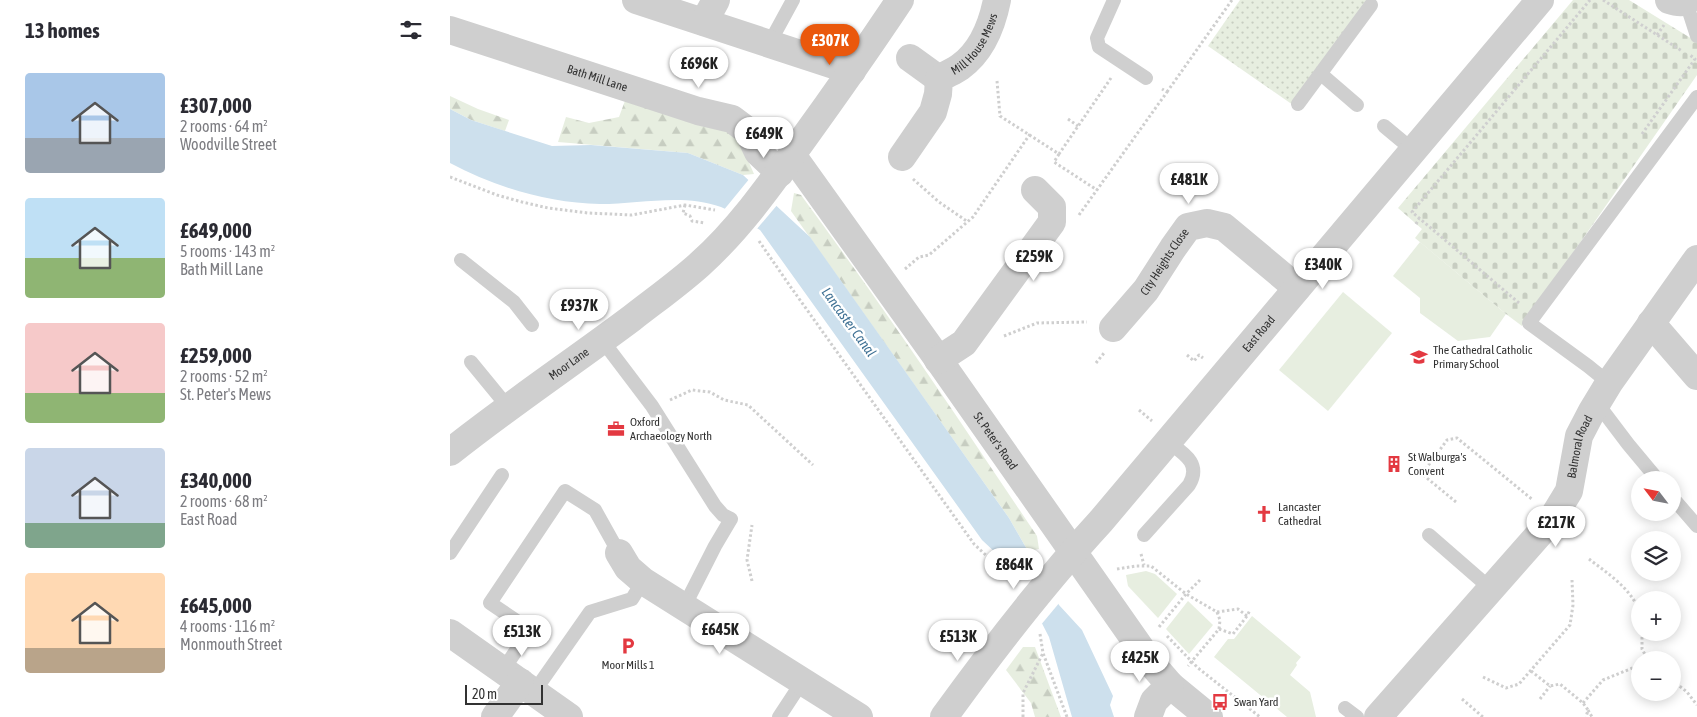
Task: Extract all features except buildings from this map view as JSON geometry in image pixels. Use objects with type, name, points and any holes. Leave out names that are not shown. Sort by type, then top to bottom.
[{"type":"street","points":[[636,0],[710,11],[769,44],[852,71]]},
{"type":"street","name":"Moor Lane","points":[[450,452],[508,407],[559,361],[602,340],[677,284],[701,263],[780,172],[900,0]]},
{"type":"street","name":"Mill House Mews","points":[[902,157],[933,112],[938,94],[939,79],[947,73],[958,69],[972,56],[988,30],[994,16],[997,0]]},
{"type":"street","name":"East Road","points":[[944,717],[996,645],[1007,634],[1054,574],[1101,522],[1167,441],[1540,0]]},
{"type":"street","name":"Bath Mill Lane","points":[[450,30],[698,111],[732,119],[748,131],[758,152],[780,172]]},
{"type":"street","name":"Mill House Mews","points":[[910,58],[939,79]]},
{"type":"street","name":"St. Peter's Road","points":[[780,172],[885,285],[1151,663],[1170,685],[1209,717]]},
{"type":"street","points":[[938,360],[964,343],[1052,222],[1052,207],[1035,190]]},
{"type":"street","name":"City Heights Close","points":[[1113,328],[1146,290],[1172,248],[1188,227],[1208,223],[1224,228],[1297,288]]},
{"type":"street","name":"Balmoral Road","points":[[1378,717],[1552,517],[1569,491],[1579,436],[1603,393],[1697,259]]},
{"type":"street","points":[[1651,323],[1697,376]]},
{"type":"street","points":[[619,553],[628,568],[643,581],[859,717]]},
{"type":"street","points":[[450,633],[569,717]]},
{"type":"street","points":[[495,717],[519,681]]},
{"type":"street","points":[[1148,717],[1154,701],[1170,685]]},
{"type":"lane","points":[[769,44],[793,0]]},
{"type":"lane","points":[[1114,0],[1097,38],[1100,47],[1146,78]]},
{"type":"lane","points":[[1681,1],[1697,36]]},
{"type":"lane","points":[[1298,104],[1370,6]]},
{"type":"lane","points":[[1321,74],[1357,104]]},
{"type":"lane","points":[[1650,471],[1628,444],[1588,366],[1529,323],[1697,97]]},
{"type":"lane","points":[[1384,126],[1414,151]]},
{"type":"lane","points":[[461,260],[514,302],[532,325]]},
{"type":"lane","points":[[602,340],[652,406],[714,506],[731,520],[715,546],[684,607]]},
{"type":"lane","points":[[471,362],[508,407]]},
{"type":"lane","points":[[1144,535],[1190,485],[1194,476],[1194,467],[1187,456],[1167,441]]},
{"type":"lane","points":[[450,553],[502,475]]},
{"type":"lane","points":[[519,681],[530,630],[490,603],[565,491],[595,510],[619,553]]},
{"type":"lane","points":[[1681,507],[1697,526]]},
{"type":"lane","points":[[1428,535],[1491,589]]},
{"type":"lane","points":[[519,681],[590,612],[632,599],[643,581]]},
{"type":"lane","points":[[779,717],[802,682]]},
{"type":"lane","points":[[1345,708],[1357,717]]},
{"type":"path","points":[[1122,62],[1054,162],[1097,190],[1232,0]]},
{"type":"path","points":[[1521,305],[1412,212],[1590,0]]},
{"type":"path","points":[[1603,0],[1695,59],[1639,138]]},
{"type":"path","points":[[1146,78],[1167,92]]},
{"type":"path","points":[[997,81],[1000,116],[1059,154]]},
{"type":"path","points":[[1068,119],[1078,126]]},
{"type":"path","points":[[885,285],[919,257],[929,255],[973,217],[1030,134]]},
{"type":"path","points":[[902,157],[906,172],[917,183],[939,202],[968,222]]},
{"type":"path","points":[[450,176],[497,195],[548,208],[580,212],[632,214],[685,205],[734,227],[796,294],[974,544],[1009,576],[1014,584]]},
{"type":"path","points":[[1416,224],[1419,219]]},
{"type":"path","points":[[964,343],[990,342],[1036,323],[1081,321],[1113,328]]},
{"type":"path","points":[[652,406],[692,390],[710,392],[724,400],[748,405],[813,465]]},
{"type":"path","points":[[1456,502],[1422,474],[1447,440],[1457,438],[1552,517]]},
{"type":"path","points":[[752,525],[747,560],[752,580]]},
{"type":"path","points":[[1589,559],[1612,576],[1631,597]]},
{"type":"path","points":[[1123,568],[1151,566],[1186,594],[1217,612],[1238,609],[1247,616]]},
{"type":"path","points":[[1159,627],[1200,580]]},
{"type":"path","points":[[1483,677],[1506,688],[1520,684],[1570,625],[1574,605],[1572,580]]},
{"type":"path","points":[[1219,629],[1233,634],[1250,610]]},
{"type":"path","points":[[1170,685],[1219,629],[1220,620],[1217,612]]},
{"type":"path","points":[[1040,633],[1043,653],[1067,717]]},
{"type":"path","points":[[1023,717],[1023,693],[1043,653]]},
{"type":"path","points":[[1191,662],[1260,717]]},
{"type":"path","points":[[1583,703],[1603,680],[1631,669]]},
{"type":"path","points":[[1531,671],[1550,686]]},
{"type":"path","points":[[1540,699],[1550,686],[1560,684],[1583,703],[1592,717]]},
{"type":"path","points":[[1681,687],[1697,705]]},
{"type":"path","points":[[1462,699],[1483,717]]},
{"type":"path","points":[[1586,717],[1588,710]]},
{"type":"green space","points":[[1240,0],[1369,0],[1293,105],[1208,46]]},
{"type":"green space","points":[[1573,0],[1629,0],[1697,42],[1697,75],[1522,326],[1415,238],[1422,229],[1398,208]]},
{"type":"green space","points":[[450,96],[509,120],[505,131],[471,120],[450,109]]},
{"type":"green space","points":[[626,98],[721,127],[739,140],[754,174],[743,175],[688,153],[558,142],[566,117],[589,123],[619,117]]},
{"type":"green space","points":[[794,193],[801,195],[921,364],[1037,536],[1039,549],[1028,551],[1009,518],[791,211]]},
{"type":"green space","points":[[1420,242],[1506,314],[1490,337],[1458,341],[1420,313],[1420,298],[1393,276]]},
{"type":"green space","points":[[1343,292],[1392,333],[1328,411],[1279,370]]},
{"type":"green space","points":[[1146,571],[1155,574],[1177,594],[1158,618],[1128,586],[1126,575]]},
{"type":"green space","points":[[1188,601],[1213,625],[1189,654],[1166,629]]},
{"type":"green space","points":[[1252,616],[1301,657],[1290,675],[1310,692],[1316,717],[1287,717],[1214,657],[1228,639],[1234,639]]},
{"type":"green space","points":[[1023,647],[1035,647],[1061,717],[1035,717],[1031,703],[1006,670]]},
{"type":"water","name":"Lancaster Canal","points":[[450,109],[471,120],[552,146],[591,145],[688,153],[743,175],[810,237],[1009,518],[1059,605],[1082,630],[1113,696],[1110,705],[1114,717],[1072,717],[1049,637],[1015,571],[982,540],[760,230],[726,209],[706,203],[676,200],[615,204],[561,201],[522,192],[467,172],[450,163]]},
{"type":"pier","points":[[750,178],[778,204],[756,230],[723,211]]},
{"type":"pier","points":[[1035,559],[1060,602],[1040,626],[1017,581]]},
{"type":"place","name":"The Cathedral Catholic Primary School","points":[[1419,357]]},
{"type":"place","name":"Oxford Archaeology North","points":[[616,429]]},
{"type":"place","name":"St Walburga's Convent","points":[[1394,464]]},
{"type":"place","name":"Lancaster Cathedral","points":[[1264,514]]},
{"type":"place","name":"Moor Mills 1","points":[[628,646]]},
{"type":"place","name":"Swan Yard","points":[[1220,702]]}]
